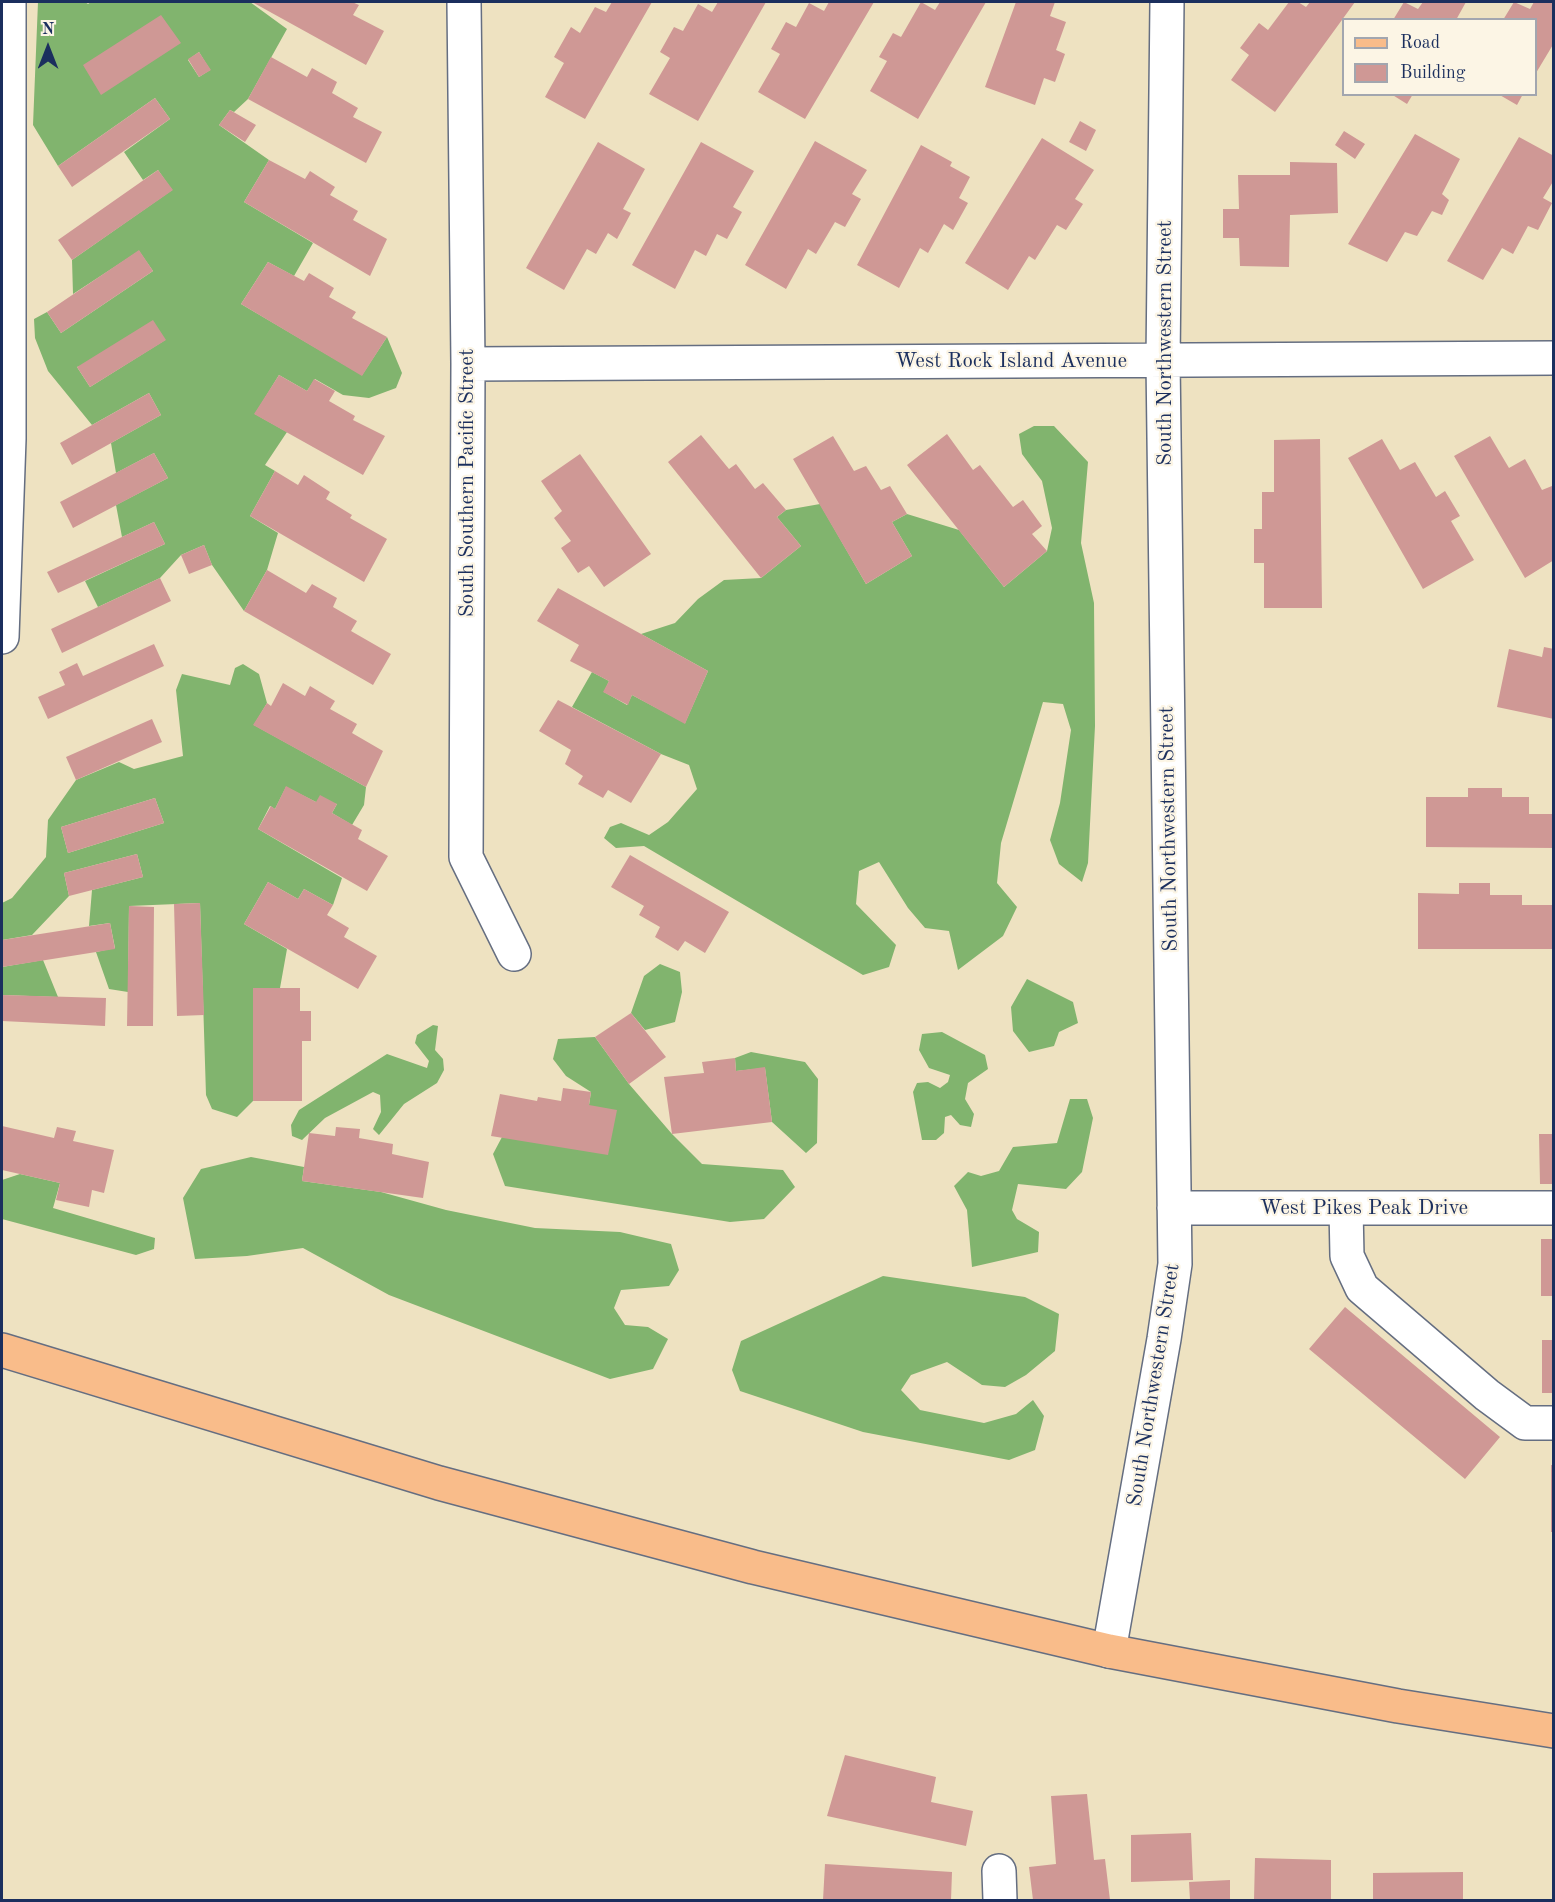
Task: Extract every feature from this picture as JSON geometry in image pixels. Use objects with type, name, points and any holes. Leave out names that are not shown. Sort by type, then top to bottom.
[{"type":"main road","points":[[2,1350],[439,1483],[753,1567],[1109,1652],[1398,1706],[1554,1731]]},
{"type":"street","points":[[2,637],[9,440],[9,2]]},
{"type":"street","name":"South Southern Pacific Street","points":[[464,2],[468,364],[466,857],[513,954]]},
{"type":"street","name":"South Northwestern Street","points":[[1109,1652],[1164,1339],[1174,1264],[1163,361],[1167,2]]},
{"type":"street","name":"West Rock Island Avenue","points":[[468,364],[1554,358]]},
{"type":"street","name":"West Pikes Peak Drive","points":[[1174,1208],[1554,1208]]},
{"type":"street","points":[[1346,1208],[1347,1256],[1362,1288],[1486,1395],[1525,1423],[1554,1423]]},
{"type":"green space","points":[[38,2],[85,2],[88,4],[91,2],[250,2],[287,29],[248,99],[234,112],[230,110],[219,125],[269,160],[244,202],[313,243],[294,276],[268,262],[241,304],[362,375],[387,337],[402,373],[396,388],[369,398],[343,395],[315,379],[307,391],[279,375],[255,414],[287,432],[265,465],[275,471],[250,516],[278,533],[267,570],[244,611],[212,565],[204,545],[181,555],[160,578],[98,607],[85,581],[165,544],[154,522],[122,537],[116,505],[168,478],[154,453],[116,473],[111,443],[161,415],[149,393],[92,425],[48,371],[35,338],[34,319],[47,312],[61,333],[153,271],[139,251],[73,294],[72,260],[172,190],[158,170],[143,180],[124,152],[170,119],[155,98],[58,166],[33,125]],"holes":[[[199,52],[210,70],[199,77],[188,60]],[[165,340],[90,387],[77,367]]]},
{"type":"green space","points":[[1034,426],[1054,426],[1088,462],[1081,543],[1094,603],[1095,726],[1088,863],[1082,882],[1059,864],[1050,840],[1060,803],[1071,730],[1063,704],[1043,702],[1001,843],[997,883],[1017,907],[1003,936],[958,970],[949,931],[925,928],[908,908],[879,862],[859,871],[856,904],[896,945],[889,967],[863,975],[644,846],[616,848],[604,838],[610,827],[621,823],[649,835],[668,822],[697,789],[689,765],[661,754],[572,707],[592,672],[609,681],[604,692],[627,705],[632,695],[685,723],[708,671],[641,634],[675,623],[698,599],[724,580],[761,578],[801,546],[777,517],[786,510],[820,504],[866,584],[912,556],[892,522],[907,514],[959,530],[1004,587],[1047,551],[1052,528],[1042,481],[1022,454],[1019,434]]},
{"type":"green space","points":[[243,664],[259,674],[267,703],[254,725],[366,787],[364,805],[352,825],[332,813],[337,804],[316,802],[286,787],[275,809],[270,806],[258,829],[342,878],[333,905],[304,889],[298,899],[268,882],[244,924],[287,949],[280,988],[253,988],[253,1101],[237,1117],[212,1109],[206,1095],[200,903],[129,906],[128,992],[109,989],[96,952],[115,948],[110,923],[89,926],[92,890],[143,877],[137,854],[64,873],[69,896],[32,935],[2,940],[2,903],[12,898],[46,857],[48,820],[76,780],[119,762],[134,769],[183,756],[176,690],[182,674],[230,685],[235,668]],"holes":[[[155,798],[164,823],[68,853],[61,827]]]},
{"type":"green space","points":[[43,960],[58,997],[2,995],[2,967]]},
{"type":"green space","points":[[660,964],[680,972],[682,992],[675,1022],[645,1030],[631,1013],[644,976]]},
{"type":"green space","points":[[1027,979],[1073,1002],[1078,1023],[1059,1032],[1054,1046],[1029,1052],[1013,1031],[1011,1007]]},
{"type":"green space","points":[[433,1025],[438,1026],[435,1050],[443,1059],[444,1070],[437,1083],[404,1104],[379,1135],[373,1129],[381,1112],[380,1095],[373,1092],[325,1118],[302,1140],[292,1136],[291,1125],[299,1110],[387,1054],[427,1068],[429,1061],[415,1043],[417,1035]]},
{"type":"green space","points":[[942,1032],[985,1055],[988,1069],[968,1083],[965,1099],[974,1114],[971,1127],[960,1125],[951,1115],[945,1117],[944,1133],[936,1140],[922,1140],[913,1092],[917,1083],[928,1082],[940,1088],[948,1082],[950,1075],[929,1068],[919,1050],[922,1034]]},
{"type":"green space","points":[[595,1037],[629,1084],[672,1134],[702,1164],[783,1170],[795,1187],[764,1219],[730,1222],[505,1186],[493,1154],[502,1137],[589,1105],[591,1092],[566,1076],[553,1059],[558,1039]]},
{"type":"green space","points":[[751,1052],[805,1062],[818,1079],[817,1143],[806,1153],[772,1122],[765,1068],[736,1071],[735,1058]]},
{"type":"green space","points":[[1070,1099],[1087,1099],[1093,1118],[1082,1172],[1066,1189],[1018,1184],[1012,1210],[1017,1219],[1039,1232],[1038,1252],[972,1267],[967,1210],[954,1186],[968,1172],[981,1176],[999,1171],[1013,1147],[1057,1143]]},
{"type":"green space","points":[[251,1157],[304,1167],[302,1181],[381,1192],[446,1210],[535,1228],[620,1232],[671,1244],[679,1270],[669,1286],[621,1290],[614,1308],[625,1325],[648,1327],[668,1339],[653,1369],[610,1379],[389,1295],[303,1248],[247,1256],[195,1259],[183,1198],[201,1169]]},
{"type":"green space","points":[[20,1174],[60,1183],[53,1208],[155,1238],[154,1249],[136,1255],[2,1219],[2,1180]]},
{"type":"green space","points":[[883,1276],[1025,1297],[1059,1314],[1055,1351],[1026,1375],[1005,1387],[982,1385],[947,1362],[911,1375],[901,1390],[920,1410],[984,1423],[1016,1414],[1033,1400],[1044,1416],[1035,1450],[1009,1460],[863,1432],[740,1391],[732,1370],[741,1341]]},
{"type":"building","points":[[252,2],[352,2],[359,5],[353,15],[384,31],[366,65]]},
{"type":"building","points":[[612,2],[652,2],[585,119],[545,97],[564,63],[554,57],[571,27],[580,33],[595,7],[606,12]]},
{"type":"building","points":[[718,2],[766,2],[698,121],[649,94],[670,58],[660,52],[674,27],[683,31],[698,4],[712,12]]},
{"type":"building","points":[[829,2],[874,2],[805,119],[758,92],[780,54],[771,49],[786,22],[796,27],[809,3],[824,11]]},
{"type":"building","points":[[921,2],[935,10],[940,2],[986,2],[918,119],[870,91],[887,61],[879,57],[893,33],[901,37]]},
{"type":"building","points":[[1016,2],[1055,2],[1050,16],[1066,22],[1056,50],[1065,54],[1055,82],[1044,78],[1035,105],[985,87]]},
{"type":"building","points":[[1289,2],[1298,2],[1306,7],[1310,2],[1355,2],[1275,112],[1231,80],[1249,55],[1240,48],[1259,23],[1268,30]]},
{"type":"building","points":[[1404,2],[1418,9],[1423,2],[1466,2],[1457,18],[1394,18]]},
{"type":"building","points":[[1514,2],[1530,9],[1534,2],[1554,2],[1554,43],[1537,71],[1537,18],[1504,18]]},
{"type":"building","points":[[161,15],[181,43],[101,95],[83,65]]},
{"type":"building","points":[[199,52],[211,70],[199,77],[188,59]]},
{"type":"building","points":[[271,57],[307,77],[312,68],[337,82],[332,93],[358,108],[353,117],[382,132],[366,163],[248,99]]},
{"type":"building","points":[[1394,96],[1412,96],[1407,104]]},
{"type":"building","points":[[1501,96],[1522,96],[1517,105]]},
{"type":"building","points":[[155,98],[170,119],[72,187],[58,166]]},
{"type":"building","points":[[230,110],[256,125],[245,142],[219,125]]},
{"type":"building","points":[[1080,121],[1096,130],[1086,151],[1069,142]]},
{"type":"building","points":[[1344,131],[1365,144],[1355,159],[1335,145]]},
{"type":"building","points":[[1415,134],[1460,159],[1442,194],[1449,200],[1442,215],[1432,211],[1417,236],[1405,232],[1387,262],[1348,244]]},
{"type":"building","points":[[1519,137],[1554,156],[1554,180],[1543,198],[1552,203],[1538,230],[1528,226],[1513,254],[1502,248],[1483,280],[1447,261]]},
{"type":"building","points":[[1042,138],[1094,170],[1075,199],[1083,204],[1066,230],[1057,225],[1035,260],[1029,256],[1008,290],[965,263]]},
{"type":"building","points":[[815,141],[867,170],[852,194],[861,199],[845,227],[835,222],[816,254],[808,249],[786,289],[745,265]]},
{"type":"building","points":[[598,142],[645,169],[623,209],[631,213],[617,239],[608,233],[596,254],[587,249],[564,290],[526,268]]},
{"type":"building","points":[[701,142],[754,171],[733,207],[742,212],[727,239],[717,234],[706,256],[695,250],[675,289],[632,265]]},
{"type":"building","points":[[921,145],[952,162],[950,166],[970,177],[959,198],[968,203],[953,230],[944,224],[928,253],[920,248],[899,288],[857,265]]},
{"type":"building","points":[[269,160],[305,179],[310,171],[335,187],[330,195],[358,211],[353,220],[387,239],[370,276],[244,202]]},
{"type":"building","points":[[1290,162],[1337,163],[1338,213],[1290,215],[1289,267],[1240,266],[1239,238],[1223,238],[1223,209],[1239,209],[1238,175],[1290,175]]},
{"type":"building","points":[[158,170],[173,190],[72,260],[58,240]]},
{"type":"building","points":[[139,250],[153,271],[61,333],[47,312]]},
{"type":"building","points":[[268,262],[304,281],[309,273],[334,288],[329,297],[356,312],[352,318],[387,337],[362,376],[241,304]]},
{"type":"building","points":[[153,320],[166,340],[90,387],[77,367]]},
{"type":"building","points":[[279,375],[307,391],[314,379],[335,391],[329,401],[355,416],[353,420],[385,436],[363,475],[254,414]]},
{"type":"building","points":[[149,393],[161,415],[72,465],[60,443]]},
{"type":"building","points":[[947,434],[973,470],[980,465],[1013,507],[1023,500],[1042,526],[1032,534],[1047,551],[1004,587],[907,465]]},
{"type":"building","points":[[701,435],[729,469],[736,464],[755,489],[763,483],[786,510],[777,517],[801,546],[761,578],[668,462]]},
{"type":"building","points":[[833,436],[854,471],[866,466],[881,490],[890,486],[907,514],[892,522],[912,556],[866,584],[793,459]]},
{"type":"building","points":[[1490,436],[1509,468],[1525,459],[1542,490],[1552,486],[1554,489],[1554,560],[1525,578],[1454,456]]},
{"type":"building","points":[[1320,439],[1322,608],[1264,608],[1264,563],[1254,563],[1254,529],[1262,529],[1262,492],[1274,492],[1274,440]]},
{"type":"building","points":[[1382,439],[1400,470],[1415,462],[1436,497],[1445,491],[1460,516],[1451,521],[1474,560],[1423,589],[1348,458]]},
{"type":"building","points":[[154,453],[168,478],[73,528],[60,502]]},
{"type":"building","points":[[580,454],[651,554],[604,587],[589,566],[578,573],[561,548],[571,541],[554,518],[562,511],[541,481]]},
{"type":"building","points":[[275,471],[298,485],[304,475],[330,492],[326,499],[352,515],[350,518],[387,539],[364,582],[250,516]]},
{"type":"building","points":[[154,522],[165,544],[58,593],[47,572]]},
{"type":"building","points":[[204,545],[212,565],[189,574],[181,555]]},
{"type":"building","points":[[267,570],[306,593],[312,584],[337,598],[333,607],[357,621],[351,631],[391,654],[373,685],[244,611]]},
{"type":"building","points":[[160,578],[171,601],[62,653],[51,629]]},
{"type":"building","points":[[558,588],[708,671],[685,724],[632,695],[628,705],[603,692],[609,681],[570,661],[579,645],[537,621]]},
{"type":"building","points":[[154,644],[164,666],[48,719],[38,697],[65,685],[59,672],[77,663],[83,676]]},
{"type":"building","points":[[1544,647],[1554,649],[1554,719],[1497,707],[1509,649],[1542,657]]},
{"type":"building","points":[[283,683],[305,696],[310,686],[335,701],[330,709],[357,724],[352,733],[383,751],[366,787],[253,725],[267,703],[271,706]]},
{"type":"building","points":[[558,700],[661,754],[631,803],[608,790],[603,798],[578,784],[583,776],[565,764],[571,750],[539,731]]},
{"type":"building","points":[[152,719],[162,742],[76,780],[66,757]]},
{"type":"building","points":[[286,786],[316,802],[320,795],[337,804],[332,813],[362,830],[358,839],[388,856],[367,891],[258,829],[271,806],[275,809]]},
{"type":"building","points":[[1468,788],[1502,788],[1502,797],[1529,797],[1529,814],[1554,814],[1554,848],[1426,847],[1426,797],[1468,797]]},
{"type":"building","points":[[155,798],[164,823],[68,853],[61,827]]},
{"type":"building","points":[[137,854],[143,877],[69,896],[64,873]]},
{"type":"building","points":[[630,855],[729,912],[705,953],[685,941],[678,951],[655,937],[660,927],[639,915],[644,906],[611,887]]},
{"type":"building","points":[[268,882],[298,899],[304,889],[333,905],[327,915],[349,928],[344,937],[377,956],[358,989],[244,924]]},
{"type":"building","points":[[1459,883],[1490,883],[1490,895],[1522,895],[1522,905],[1554,905],[1554,949],[1418,949],[1418,893],[1459,894]]},
{"type":"building","points":[[200,903],[204,1015],[177,1016],[174,904]]},
{"type":"building","points":[[129,906],[154,907],[153,1026],[127,1026]]},
{"type":"building","points":[[110,923],[115,949],[2,967],[2,940]]},
{"type":"building","points":[[253,988],[300,988],[300,1011],[311,1011],[311,1041],[302,1041],[302,1101],[253,1101]]},
{"type":"building","points":[[2,995],[106,998],[105,1026],[2,1021]]},
{"type":"building","points":[[631,1013],[666,1057],[629,1084],[595,1037]]},
{"type":"building","points":[[735,1058],[736,1071],[765,1067],[772,1122],[672,1134],[664,1077],[704,1073],[702,1062]]},
{"type":"building","points":[[563,1088],[591,1092],[589,1105],[617,1110],[608,1155],[491,1136],[500,1094],[537,1101],[538,1097],[561,1101]]},
{"type":"building","points":[[2,1126],[54,1138],[57,1127],[76,1131],[73,1141],[114,1150],[104,1193],[92,1190],[89,1207],[56,1200],[60,1183],[2,1170]]},
{"type":"building","points":[[336,1127],[360,1129],[359,1138],[393,1144],[392,1154],[429,1162],[423,1198],[302,1181],[309,1133],[335,1136]]},
{"type":"building","points":[[1539,1134],[1554,1134],[1554,1184],[1540,1184]]},
{"type":"building","points":[[1541,1239],[1554,1239],[1554,1296],[1541,1296]]},
{"type":"building","points":[[1345,1307],[1500,1437],[1465,1479],[1309,1349]]},
{"type":"building","points":[[1542,1340],[1554,1340],[1554,1393],[1542,1393]]},
{"type":"building","points":[[1551,1465],[1554,1465],[1554,1532],[1551,1532]]},
{"type":"building","points":[[845,1755],[936,1777],[931,1802],[973,1811],[966,1846],[827,1816]]},
{"type":"building","points":[[1087,1794],[1094,1860],[1105,1859],[1110,1900],[1033,1900],[1029,1867],[1056,1864],[1051,1796]]},
{"type":"building","points":[[1191,1833],[1193,1880],[1131,1882],[1131,1835]]},
{"type":"building","points":[[1255,1858],[1331,1860],[1331,1900],[1254,1900]]},
{"type":"building","points":[[825,1864],[952,1872],[951,1900],[823,1900]]},
{"type":"building","points":[[1463,1872],[1463,1900],[1373,1900],[1373,1873]]},
{"type":"building","points":[[1230,1880],[1230,1900],[1190,1900],[1189,1882]]}]
